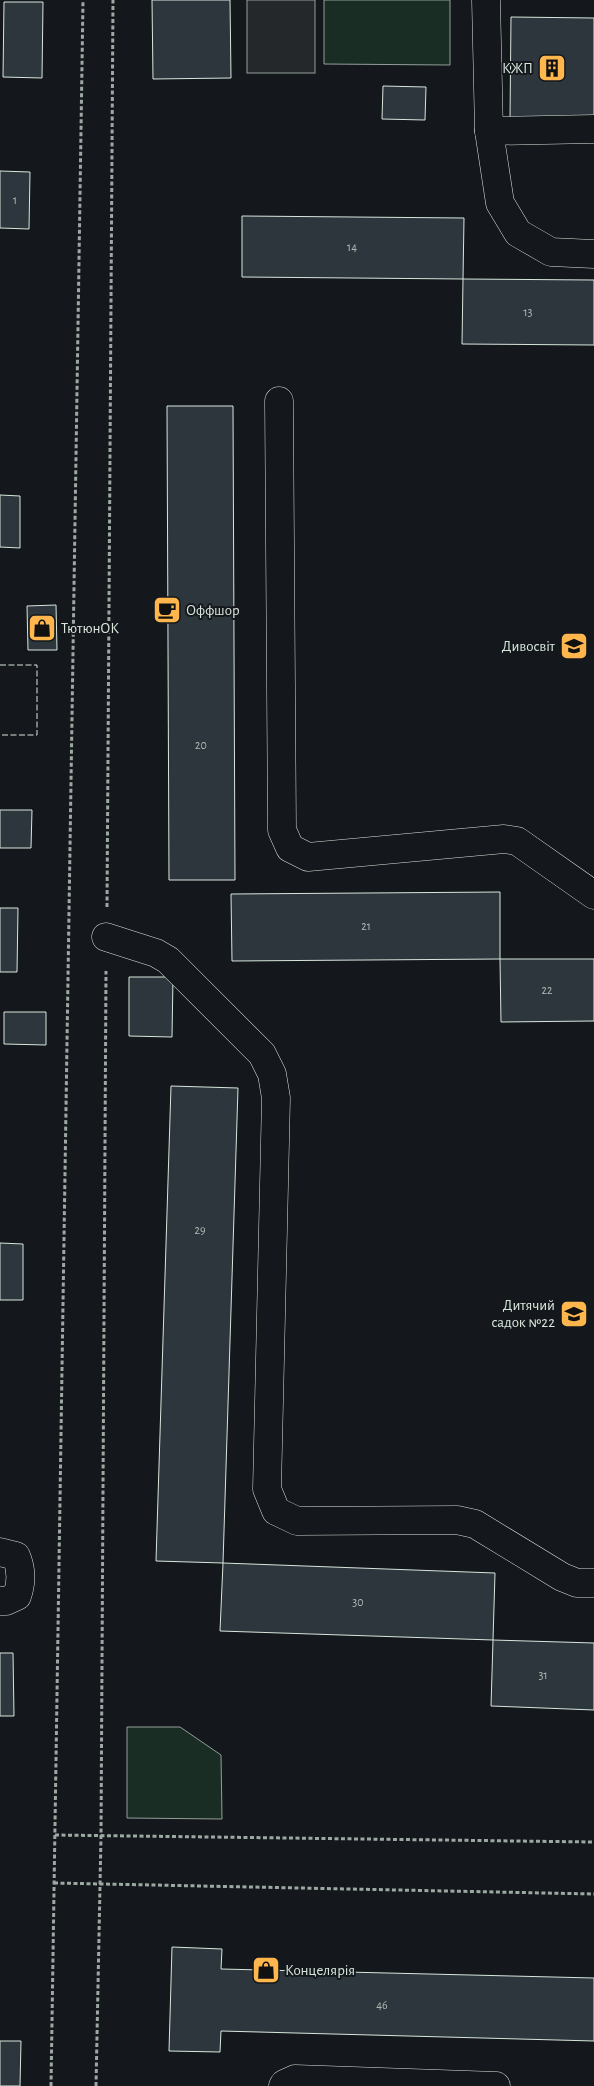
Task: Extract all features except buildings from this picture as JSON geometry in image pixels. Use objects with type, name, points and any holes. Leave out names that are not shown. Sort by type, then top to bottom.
[{"type":"lane","points":[[486,0],[489,131],[500,203],[518,233],[551,252],[594,254]]},
{"type":"lane","points":[[489,131],[594,129]]},
{"type":"lane","points":[[279,401],[282,830],[290,848],[308,857],[504,839],[518,841],[594,895]]},
{"type":"lane","points":[[106,937],[168,960],[262,1054],[272,1074],[276,1098],[268,1489],[276,1511],[297,1521],[457,1520],[475,1524],[562,1577],[577,1583],[594,1583]]},
{"type":"lane","points":[[0,1552],[16,1556],[20,1567],[21,1585],[17,1596],[6,1601],[0,1601]]},
{"type":"lane","points":[[283,2086],[295,2079],[493,2084],[496,2086]]},
{"type":"path","points":[[51,2086],[83,0]]},
{"type":"path","points":[[96,2086],[101,1836],[112,0]]},
{"type":"path","points":[[55,1835],[594,1842]]},
{"type":"path","points":[[54,1883],[594,1894]]},
{"type":"green space","points":[[324,0],[450,0],[450,65],[324,64]]},
{"type":"green space","points":[[127,1727],[180,1727],[221,1755],[222,1819],[127,1818]]},
{"type":"shaded area","points":[[247,0],[315,0],[315,73],[247,73]]},
{"type":"fence","points":[[0,665],[37,665],[37,735],[0,735]]},
{"type":"place","name":"КЖП","points":[[552,68]]},
{"type":"place","name":"Оффшор","points":[[167,610]]},
{"type":"place","name":"ТютюнОК","points":[[42,628]]},
{"type":"place","name":"Дивосвіт","points":[[574,646]]},
{"type":"place","name":"Дитячий садок №22","points":[[574,1314]]},
{"type":"place","name":"Концелярія","points":[[266,1970]]}]
